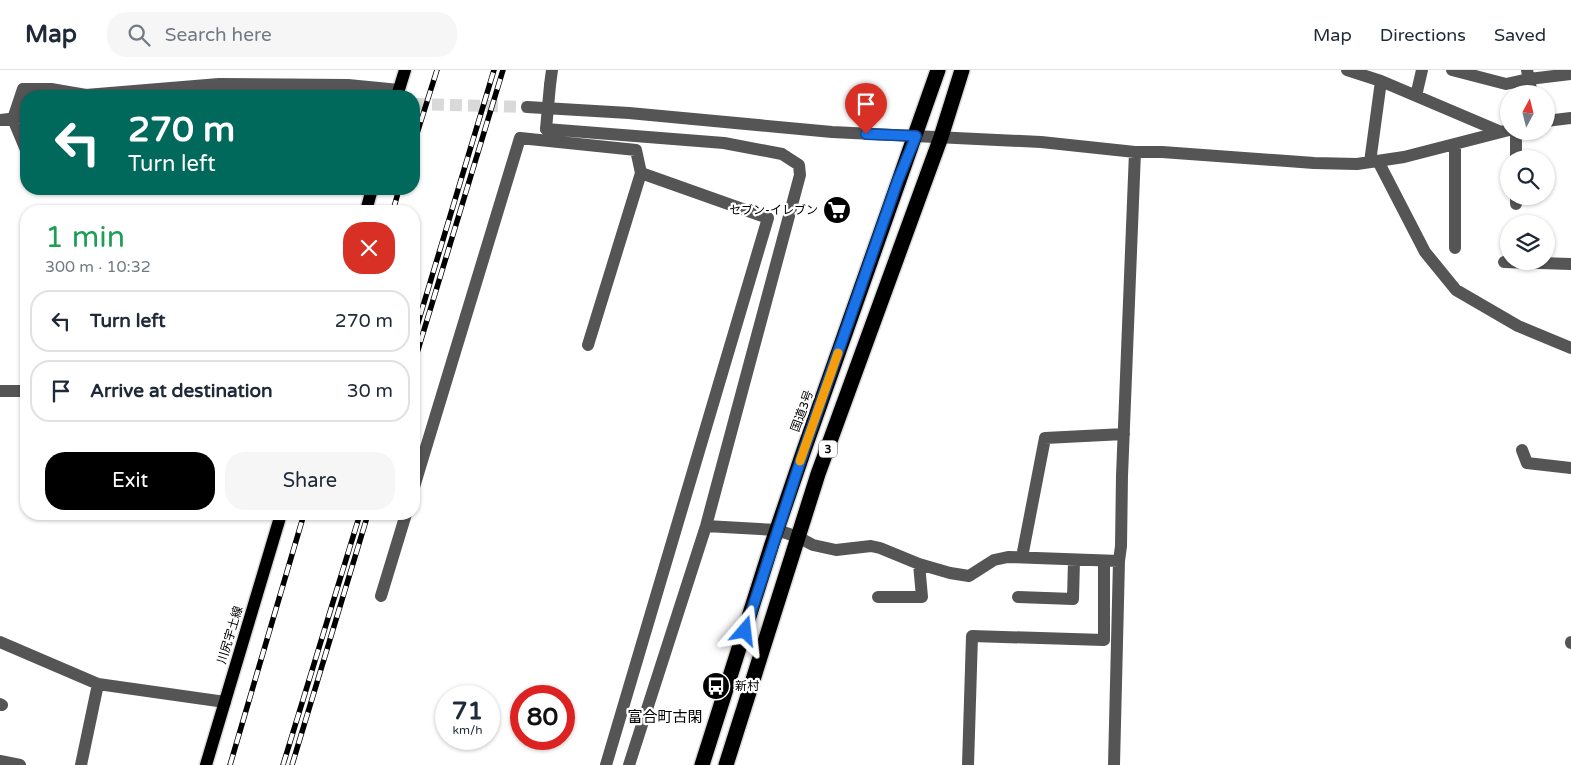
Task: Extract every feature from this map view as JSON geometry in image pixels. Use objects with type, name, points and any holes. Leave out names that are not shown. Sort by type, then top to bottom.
[{"type":"highway","name":"国道3号","points":[[702,765],[777,530],[938,70]]},
{"type":"highway","name":"3","points":[[726,765],[818,474],[941,137],[962,70]]},
{"type":"main road","points":[[399,90],[405,70]]},
{"type":"main road","name":"川尻宇土線","points":[[206,765],[279,520]]},
{"type":"street","points":[[552,70],[546,128],[724,143],[782,154],[799,165],[800,176],[706,526],[629,765]]},
{"type":"street","points":[[1347,70],[1381,81],[1500,129]]},
{"type":"street","points":[[1416,96],[1422,70]]},
{"type":"street","points":[[1452,70],[1506,84],[1528,74],[1571,74]]},
{"type":"street","points":[[1381,81],[1374,162],[1425,252],[1456,290],[1518,326],[1571,348]]},
{"type":"street","points":[[146,90],[219,84],[348,85],[379,90]]},
{"type":"street","points":[[23,90],[57,90]]},
{"type":"street","points":[[527,107],[620,113],[832,132],[1041,142],[1135,152],[1203,154],[1314,164],[1374,162],[1404,157],[1500,132]]},
{"type":"street","points":[[0,120],[20,118]]},
{"type":"street","points":[[1555,120],[1571,118]]},
{"type":"street","points":[[420,467],[520,138],[636,150],[641,173],[588,345]]},
{"type":"street","points":[[1455,145],[1455,248]]},
{"type":"street","points":[[1114,765],[1119,561],[1135,152]]},
{"type":"street","points":[[606,765],[768,218],[641,173]]},
{"type":"street","points":[[1555,264],[1571,264]]},
{"type":"street","points":[[732,341],[754,347]]},
{"type":"street","points":[[0,391],[20,391]]},
{"type":"street","points":[[1022,557],[1045,438],[1124,434]]},
{"type":"street","points":[[1522,450],[1527,463],[1571,468]]},
{"type":"street","points":[[380,596],[404,520]]},
{"type":"street","points":[[706,526],[777,530],[798,537],[813,545],[836,550],[871,546],[919,564],[950,573],[969,576],[994,560],[1008,557],[1119,561]]},
{"type":"street","points":[[1018,597],[1073,599],[1074,560]]},
{"type":"street","points":[[968,765],[972,636],[1104,640],[1104,561]]},
{"type":"street","points":[[878,597],[922,597],[919,564]]},
{"type":"street","points":[[0,642],[98,684],[225,702]]},
{"type":"street","points":[[81,765],[98,684]]},
{"type":"street","points":[[0,761],[20,765]]},
{"type":"tunnel","points":[[420,104],[527,107]]},
{"type":"railway","points":[[420,124],[437,70]]},
{"type":"railway","points":[[420,316],[494,70]]},
{"type":"railway","points":[[420,343],[503,70]]},
{"type":"railway","points":[[395,205],[397,195]]},
{"type":"railway","points":[[230,765],[302,520]]},
{"type":"railway","points":[[283,765],[358,520]]},
{"type":"railway","points":[[292,765],[366,520]]},
{"type":"slow traffic","points":[[800,461],[838,353]]},
{"type":"place","name":"セブン-イレブン","points":[[837,210]]},
{"type":"place","name":"新村","points":[[716,686]]},
{"type":"district","name":"富合町古閑","points":[[665,717]]},
{"type":"route","points":[[745,631],[804,450],[898,180],[916,136],[866,134]]}]
